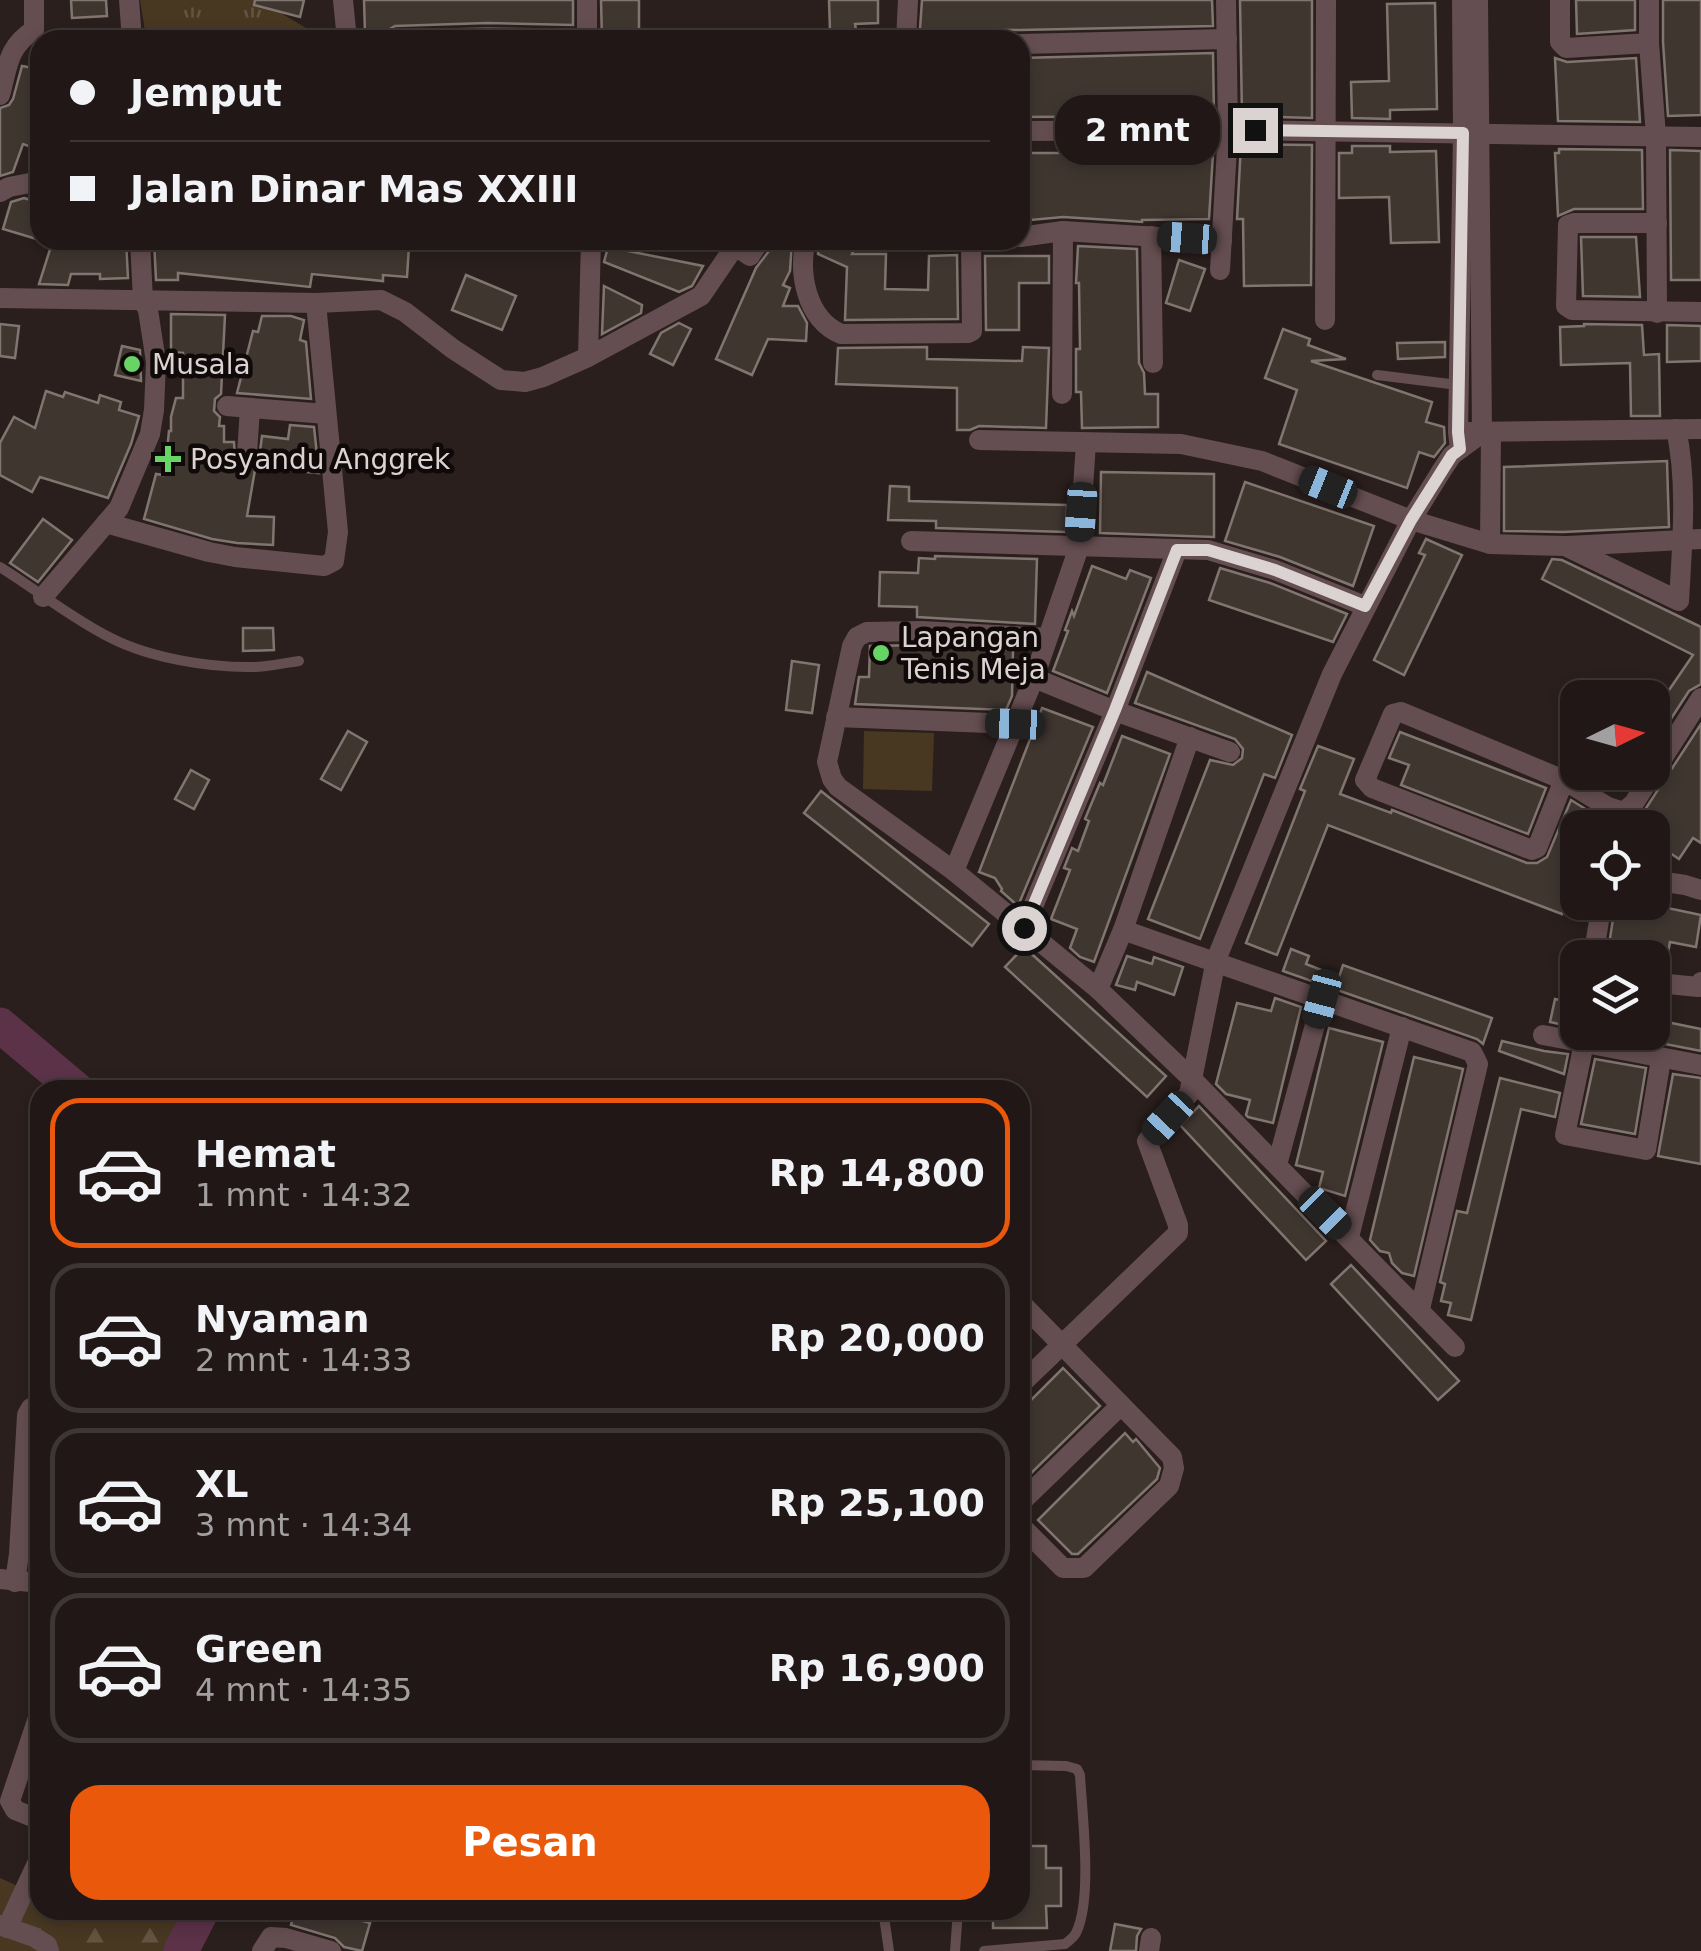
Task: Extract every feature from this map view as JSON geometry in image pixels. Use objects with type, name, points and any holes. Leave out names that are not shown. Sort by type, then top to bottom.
[{"type":"street","points":[[34,0],[34,30]]},
{"type":"street","points":[[128,0],[131,30]]},
{"type":"street","points":[[344,0],[346,30]]},
{"type":"street","points":[[587,0],[587,30]]},
{"type":"street","points":[[906,30],[908,0]]},
{"type":"street","points":[[1220,270],[1228,130],[1226,0]]},
{"type":"street","points":[[1325,320],[1326,0]]},
{"type":"street","points":[[1462,0],[1490,544]]},
{"type":"street","points":[[1030,1375],[1178,1233],[1147,1144],[1189,1094],[1216,960],[1332,674],[1411,520],[1459,440],[1478,0]]},
{"type":"street","points":[[1560,0],[1560,42],[1566,48],[1649,42]]},
{"type":"street","points":[[1649,0],[1656,136],[1657,313]]},
{"type":"street","points":[[0,96],[10,54],[30,32]]},
{"type":"street","points":[[1030,44],[1227,39]]},
{"type":"street","points":[[1030,131],[1701,136]]},
{"type":"street","points":[[0,192],[30,184]]},
{"type":"street","points":[[1656,223],[1569,224],[1565,302],[1572,310],[1701,312]]},
{"type":"street","points":[[1030,236],[1063,231],[1222,240]]},
{"type":"street","points":[[1062,394],[1063,231]]},
{"type":"street","points":[[1151,236],[1153,364]]},
{"type":"street","points":[[43,597],[119,508],[150,434],[156,362],[143,300],[140,250]]},
{"type":"street","points":[[588,356],[591,250]]},
{"type":"street","points":[[0,298],[316,303],[380,300],[393,304],[501,380],[524,382],[543,378],[701,296],[732,250]]},
{"type":"street","points":[[804,250],[805,288],[811,304],[825,325],[841,334],[968,333],[972,330],[971,250]]},
{"type":"street","points":[[106,523],[235,557],[324,566],[334,561],[338,532],[316,303]]},
{"type":"street","points":[[227,406],[326,414]]},
{"type":"street","points":[[247,454],[250,408]]},
{"type":"street","points":[[1565,546],[1678,600],[1692,540],[1676,429]]},
{"type":"street","points":[[1459,440],[1486,433],[1701,429]]},
{"type":"street","points":[[979,440],[1180,444],[1262,461],[1411,520],[1490,544],[1565,546],[1692,540]]},
{"type":"street","points":[[954,871],[1034,678],[1078,547],[1086,443]]},
{"type":"street","points":[[911,542],[1208,550],[1275,570],[1365,606]]},
{"type":"street","points":[[1024,928],[1177,550]]},
{"type":"street","points":[[1048,638],[922,631],[868,632],[857,637],[827,762],[832,779],[954,871],[1098,989],[1277,1164],[1455,1347]]},
{"type":"street","points":[[1034,678],[1230,752]]},
{"type":"street","points":[[1670,747],[1701,698]]},
{"type":"street","points":[[1401,712],[1564,780],[1537,848],[1532,850],[1372,788],[1365,780],[1393,714],[1401,712]]},
{"type":"street","points":[[836,717],[1015,724]]},
{"type":"street","points":[[1098,989],[1123,930],[1190,737]]},
{"type":"street","points":[[1580,790],[1608,808],[1624,812],[1642,790]]},
{"type":"street","points":[[1693,888],[1701,867]]},
{"type":"street","points":[[1123,930],[1472,1052],[1478,1062],[1420,1309]]},
{"type":"street","points":[[1670,984],[1698,986],[1701,982]]},
{"type":"street","points":[[1277,1164],[1322,999]]},
{"type":"street","points":[[1349,1237],[1402,1028]]},
{"type":"street","points":[[1543,1035],[1560,1038]]},
{"type":"street","points":[[1583,1050],[1565,1135],[1646,1150],[1661,1059]]},
{"type":"street","points":[[1618,1050],[1701,1065]]},
{"type":"street","points":[[1030,1312],[1172,1457],[1174,1468],[1169,1486],[1084,1568],[1064,1568],[1030,1536]]},
{"type":"street","points":[[1030,1494],[1121,1405]]},
{"type":"street","points":[[8,1580],[19,1554],[30,1410]]},
{"type":"street","points":[[30,1742],[10,1801],[15,1810],[30,1816]]},
{"type":"street","points":[[30,1876],[3,1926],[34,1937],[47,1945],[49,1951]]},
{"type":"street","points":[[262,1951],[271,1937],[331,1951]]},
{"type":"lane","points":[[1377,375],[1459,385]]},
{"type":"lane","points":[[0,567],[113,639],[164,656],[204,665],[257,668],[300,661]]},
{"type":"lane","points":[[984,1951],[1065,1944],[1076,1932],[1080,1918],[1086,1876],[1080,1774],[1066,1766],[1030,1765]]},
{"type":"lane","points":[[884,1920],[888,1951]]},
{"type":"lane","points":[[955,1951],[957,1920]]},
{"type":"green space","points":[[140,0],[268,0],[269,6],[309,30],[145,30]]},
{"type":"green space","points":[[864,731],[934,733],[932,791],[863,789]]},
{"type":"green space","points":[[0,1878],[30,1891],[30,1920],[187,1920],[192,1951],[0,1951]]},
{"type":"building","points":[[71,0],[106,0],[107,16],[72,18]]},
{"type":"building","points":[[255,0],[304,0],[300,17],[254,5]]},
{"type":"building","points":[[364,0],[573,0],[573,25],[487,23],[365,30]]},
{"type":"building","points":[[601,0],[639,0],[639,30],[602,30]]},
{"type":"building","points":[[829,0],[878,0],[878,23],[855,24],[856,30],[830,30]]},
{"type":"building","points":[[922,0],[1212,0],[1213,26],[920,29]]},
{"type":"building","points":[[1240,0],[1312,0],[1312,118],[1242,116]]},
{"type":"building","points":[[1576,0],[1635,0],[1635,30],[1577,34]]},
{"type":"building","points":[[1663,0],[1701,0],[1701,115],[1668,116]]},
{"type":"building","points":[[1435,3],[1437,109],[1390,110],[1390,119],[1352,118],[1351,82],[1389,81],[1387,4]]},
{"type":"building","points":[[1213,53],[1214,116],[1030,117],[1030,58]]},
{"type":"building","points":[[1555,58],[1567,62],[1636,58],[1640,122],[1558,121]]},
{"type":"building","points":[[22,66],[30,67],[30,146],[23,144],[13,172],[0,176],[0,108],[13,99]]},
{"type":"building","points":[[1241,144],[1312,145],[1311,285],[1244,286],[1243,219],[1237,219]]},
{"type":"building","points":[[1352,146],[1390,146],[1390,152],[1436,151],[1439,242],[1391,243],[1389,197],[1339,198],[1339,153],[1352,153]]},
{"type":"building","points":[[1559,149],[1642,150],[1643,209],[1574,209],[1558,216],[1555,153]]},
{"type":"building","points":[[1670,150],[1701,151],[1701,280],[1671,280]]},
{"type":"building","points":[[1030,153],[1213,153],[1209,219],[1142,222],[1063,217],[1030,220]]},
{"type":"building","points":[[30,200],[30,237],[3,229],[11,202]]},
{"type":"building","points":[[1581,237],[1636,237],[1640,297],[1583,296]]},
{"type":"building","points":[[1078,246],[1137,249],[1139,363],[1144,373],[1145,394],[1158,394],[1158,427],[1082,428],[1081,392],[1076,392],[1076,349],[1080,349]]},
{"type":"building","points":[[50,250],[127,250],[128,278],[71,274],[68,285],[39,284]]},
{"type":"building","points":[[154,250],[409,250],[407,277],[383,275],[383,281],[312,274],[310,287],[178,273],[178,280],[156,280]]},
{"type":"building","points":[[607,250],[623,250],[703,266],[692,286],[679,292],[604,262]]},
{"type":"building","points":[[770,250],[791,250],[790,271],[783,285],[790,288],[783,306],[798,306],[807,323],[806,341],[768,339],[752,375],[716,359],[756,268]]},
{"type":"building","points":[[818,250],[854,250],[852,254],[886,254],[885,289],[928,290],[929,256],[957,255],[958,319],[845,320],[847,267],[818,254]]},
{"type":"building","points":[[985,256],[1049,256],[1049,283],[1019,283],[1019,330],[986,330]]},
{"type":"building","points":[[1179,260],[1205,269],[1190,311],[1166,303]]},
{"type":"building","points":[[466,275],[516,296],[502,330],[452,310]]},
{"type":"building","points":[[604,286],[642,305],[641,313],[602,334]]},
{"type":"building","points":[[171,314],[225,315],[221,394],[215,399],[214,411],[220,417],[219,426],[224,426],[224,442],[234,442],[235,461],[245,468],[256,464],[247,516],[274,517],[273,545],[212,539],[144,519],[156,474],[163,475],[164,451],[176,398],[183,398],[183,353],[171,352]]},
{"type":"building","points":[[262,316],[304,320],[300,340],[306,342],[311,399],[237,393],[253,331],[258,332]]},
{"type":"building","points":[[679,323],[691,329],[673,365],[650,354],[661,333]]},
{"type":"building","points":[[0,324],[19,326],[15,358],[0,356]]},
{"type":"building","points":[[1642,325],[1644,355],[1659,354],[1660,416],[1631,416],[1630,363],[1561,365],[1560,327]]},
{"type":"building","points":[[1667,325],[1701,326],[1701,361],[1667,362]]},
{"type":"building","points":[[1283,329],[1310,339],[1308,345],[1346,359],[1311,361],[1432,402],[1426,422],[1444,427],[1445,443],[1434,457],[1419,452],[1407,488],[1279,444],[1297,390],[1265,378]]},
{"type":"building","points":[[1445,342],[1445,357],[1398,359],[1397,343]]},
{"type":"building","name":"Musala","points":[[122,346],[140,350],[141,381],[115,375]]},
{"type":"building","points":[[927,347],[927,359],[1022,361],[1023,347],[1049,348],[1046,428],[979,426],[957,430],[957,388],[836,384],[838,348]]},
{"type":"building","points":[[46,391],[63,397],[65,392],[98,403],[100,395],[121,402],[119,410],[139,416],[108,498],[40,477],[32,492],[0,475],[0,443],[14,417],[35,428]]},
{"type":"building","points":[[290,425],[314,427],[319,473],[286,470],[287,461],[259,459],[262,436],[288,439]]},
{"type":"building","points":[[1667,461],[1669,527],[1504,531],[1504,467]]},
{"type":"building","points":[[1101,472],[1214,474],[1214,537],[1100,533]]},
{"type":"building","points":[[1245,482],[1374,526],[1353,586],[1280,557],[1225,541]]},
{"type":"building","points":[[890,486],[909,487],[909,501],[1067,505],[1066,532],[936,528],[936,521],[888,520]]},
{"type":"building","points":[[43,519],[72,540],[38,582],[10,563]]},
{"type":"building","points":[[1426,539],[1462,555],[1404,675],[1374,660],[1425,555],[1419,553]]},
{"type":"building","points":[[919,558],[1037,559],[1035,624],[917,617],[917,607],[879,606],[880,572],[918,573]]},
{"type":"building","points":[[1552,559],[1562,560],[1701,627],[1701,684],[1689,691],[1670,720],[1670,689],[1693,655],[1542,579]]},
{"type":"building","points":[[1092,566],[1126,579],[1130,570],[1151,578],[1107,693],[1053,671],[1072,611],[1074,616]]},
{"type":"building","points":[[1220,568],[1347,614],[1333,642],[1209,600]]},
{"type":"building","points":[[243,628],[273,628],[274,650],[243,651]]},
{"type":"building","points":[[870,646],[1013,650],[1012,696],[1006,710],[855,704],[859,677],[869,677]]},
{"type":"building","points":[[792,661],[819,665],[812,713],[786,710]]},
{"type":"building","points":[[1147,672],[1292,735],[1275,778],[1264,774],[1200,939],[1148,919],[1210,760],[1233,765],[1242,758],[1243,749],[1235,739],[1135,703]]},
{"type":"building","points":[[1042,708],[1093,727],[1018,906],[1001,891],[995,878],[979,872]]},
{"type":"building","points":[[1701,724],[1701,843],[1693,838],[1679,859],[1670,853],[1670,810],[1645,810],[1658,790],[1670,790],[1670,771]]},
{"type":"building","points":[[348,731],[367,742],[341,790],[321,779]]},
{"type":"building","points":[[1400,732],[1546,788],[1528,834],[1401,785],[1409,765],[1389,758]]},
{"type":"building","points":[[1122,736],[1170,754],[1094,962],[1070,948],[1077,929],[1051,919],[1070,870],[1064,868],[1072,848],[1078,851],[1089,821],[1085,819]]},
{"type":"building","points":[[1318,746],[1354,759],[1340,794],[1527,863],[1547,857],[1560,826],[1560,913],[1328,825],[1277,955],[1246,943],[1305,791],[1300,789]]},
{"type":"building","points":[[191,770],[209,780],[194,809],[175,799]]},
{"type":"building","points":[[821,791],[989,924],[972,946],[804,813]]},
{"type":"building","points":[[1571,800],[1587,810],[1567,810]]},
{"type":"building","points":[[1670,908],[1701,915],[1696,947],[1670,940],[1610,940],[1613,920],[1670,920]]},
{"type":"building","points":[[1024,947],[1166,1076],[1147,1097],[1005,967]]},
{"type":"building","points":[[1291,949],[1309,956],[1306,964],[1339,977],[1343,965],[1492,1018],[1483,1044],[1283,971]]},
{"type":"building","points":[[1127,956],[1152,964],[1154,957],[1183,967],[1174,995],[1137,982],[1135,990],[1116,985]]},
{"type":"building","points":[[1275,998],[1301,1007],[1273,1123],[1248,1117],[1250,1100],[1226,1094],[1216,1084],[1237,1003],[1271,1011]]},
{"type":"building","points":[[1555,999],[1560,1000],[1560,1024],[1550,1022]]},
{"type":"building","points":[[1670,1023],[1701,1029],[1701,1051],[1670,1045]]},
{"type":"building","points":[[1329,1028],[1383,1042],[1345,1196],[1319,1188],[1323,1172],[1296,1165]]},
{"type":"building","points":[[1502,1041],[1568,1054],[1564,1074],[1499,1051]]},
{"type":"building","points":[[1414,1057],[1463,1069],[1414,1276],[1402,1273],[1389,1253],[1380,1251],[1370,1240]]},
{"type":"building","points":[[1595,1059],[1646,1068],[1635,1134],[1581,1124]]},
{"type":"building","points":[[1673,1074],[1701,1078],[1701,1164],[1658,1156]]},
{"type":"building","points":[[1500,1078],[1560,1093],[1555,1117],[1521,1109],[1471,1320],[1448,1315],[1451,1303],[1441,1301],[1445,1284],[1440,1282],[1457,1211],[1467,1213]]},
{"type":"building","points":[[1199,1106],[1326,1241],[1306,1260],[1180,1125]]},
{"type":"building","points":[[1351,1265],[1459,1381],[1438,1400],[1331,1284]]},
{"type":"building","points":[[1063,1368],[1100,1406],[1030,1474],[1030,1401]]},
{"type":"building","points":[[1125,1433],[1133,1442],[1136,1439],[1160,1468],[1157,1479],[1078,1554],[1072,1554],[1038,1520]]},
{"type":"building","points":[[1030,1846],[1046,1846],[1046,1868],[1061,1868],[1061,1906],[1046,1906],[1047,1928],[993,1928],[993,1920],[1030,1920]]},
{"type":"building","points":[[292,1920],[370,1923],[362,1951],[291,1925]]},
{"type":"building","points":[[1115,1924],[1141,1929],[1136,1951],[1110,1951]]},
{"type":"waterway","points":[[0,1025],[65,1080]]},
{"type":"waterway","points":[[181,1951],[197,1920]]},
{"type":"place","name":"Musala","points":[[132,364]]},
{"type":"place","name":"Posyandu Anggrek","points":[[168,459]]},
{"type":"place","name":"Lapangan Tenis Meja","points":[[881,653]]},
{"type":"route","points":[[1024,928],[1177,550],[1208,550],[1275,570],[1365,606],[1411,520],[1452,455],[1460,449],[1463,133],[1255,130]]}]
